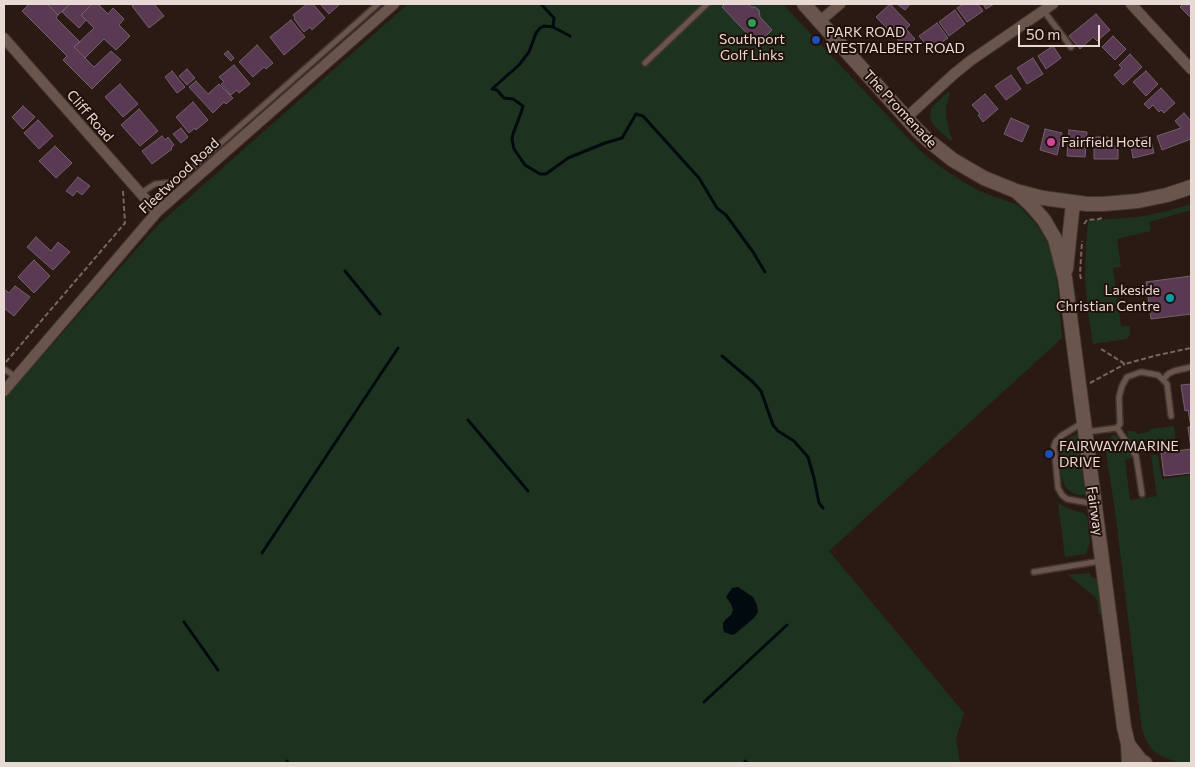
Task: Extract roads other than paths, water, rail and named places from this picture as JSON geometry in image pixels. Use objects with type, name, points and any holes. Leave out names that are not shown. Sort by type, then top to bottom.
[{"type":"street","name":"Fleetwood Road","points":[[4,391],[157,212],[394,4]]},
{"type":"street","name":"The Promenade","points":[[804,4],[929,141],[953,160],[984,178],[1016,191],[1073,203],[1103,204],[1138,201],[1191,187]]},
{"type":"street","points":[[820,21],[840,4]]},
{"type":"street","points":[[906,118],[970,61],[1052,4]]},
{"type":"street","points":[[1131,4],[1191,69]]},
{"type":"street","name":"Cliff Road","points":[[4,38],[157,212]]},
{"type":"street","name":"Fairway","points":[[1016,191],[1044,220],[1055,239],[1065,278],[1129,763]]},
{"type":"street","name":"Fairway","points":[[1065,278],[1073,203]]},
{"type":"street","points":[[1128,744],[1145,763]]},
{"type":"lane","points":[[140,193],[155,184],[177,182],[378,4]]},
{"type":"lane","points":[[645,63],[707,4]]},
{"type":"lane","points":[[1043,10],[1071,47]]},
{"type":"lane","points":[[1163,380],[1174,371],[1191,368]]},
{"type":"lane","points":[[4,369],[16,376]]},
{"type":"lane","points":[[1117,428],[1120,424],[1119,397],[1127,377],[1141,372],[1158,375],[1167,384],[1172,416]]},
{"type":"lane","points":[[1095,504],[1067,499],[1062,495],[1058,488],[1054,446],[1061,436],[1084,426],[1117,428]]},
{"type":"lane","points":[[1117,428],[1136,456],[1142,494]]},
{"type":"lane","points":[[1034,572],[1102,561]]},
{"type":"waterway","points":[[541,4],[554,18],[553,27]]},
{"type":"waterway","points":[[570,36],[553,27],[544,26],[540,28],[536,33],[529,52],[519,65],[492,89],[497,90],[504,98],[513,99],[523,106],[512,139],[514,149],[525,165],[540,174],[546,174],[568,158],[622,138],[636,114],[643,116],[699,178],[717,208],[726,215],[765,272]]},
{"type":"waterway","points":[[345,271],[380,314]]},
{"type":"waterway","points":[[262,553],[398,348]]},
{"type":"waterway","points":[[722,356],[761,391],[773,425],[778,431],[794,441],[808,457],[819,503],[823,508]]},
{"type":"waterway","points":[[468,420],[528,491]]},
{"type":"waterway","points":[[184,622],[218,670]]},
{"type":"waterway","points":[[704,702],[787,625]]},
{"type":"place","name":"Southport Golf Links","points":[[752,23]]},
{"type":"place","name":"PARK ROAD WEST/ALBERT ROAD","points":[[816,40]]},
{"type":"place","name":"Fairfield Hotel","points":[[1051,142]]},
{"type":"place","name":"Lakeside Christian Centre","points":[[1170,298]]},
{"type":"place","name":"FAIRWAY/MARINE DRIVE","points":[[1049,454]]}]
